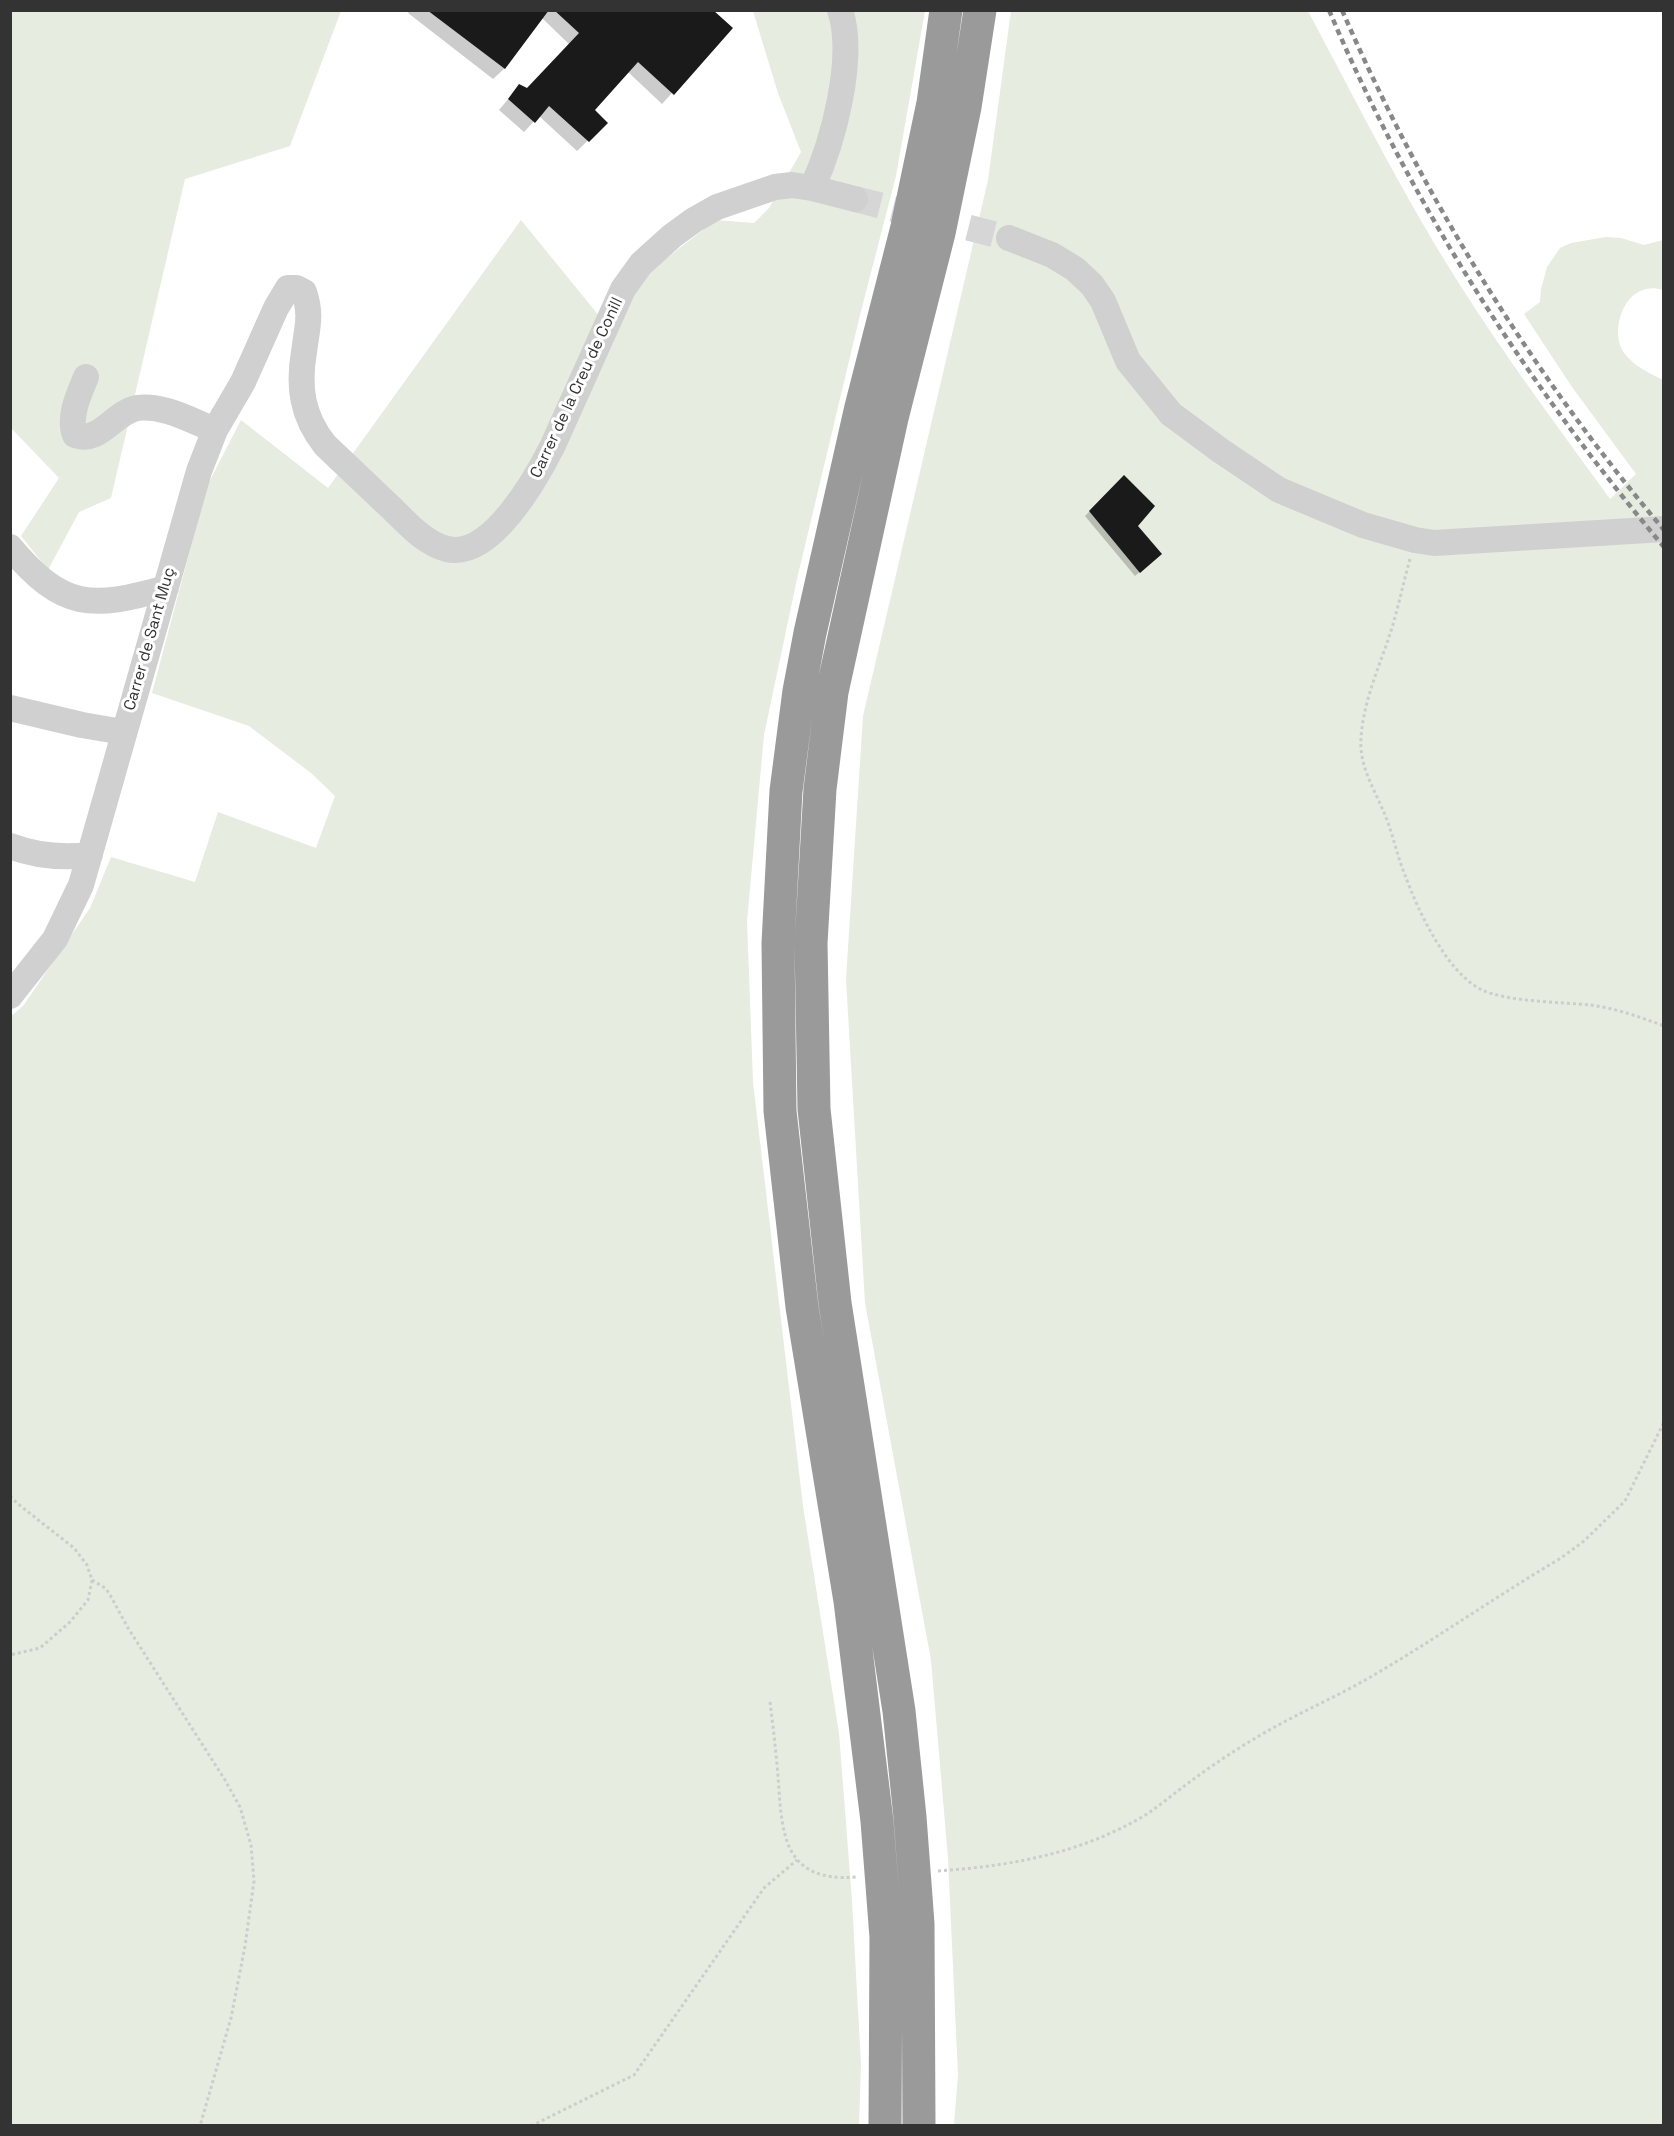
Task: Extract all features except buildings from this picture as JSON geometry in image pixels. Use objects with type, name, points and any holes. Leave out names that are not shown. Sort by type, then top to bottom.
[{"type":"highway","points":[[885,2126],[886,1937],[877,1821],[850,1601],[800,1295],[780,1111],[778,943],[786,792],[799,692],[810,633],[859,419],[907,226],[933,103],[946,10]]},
{"type":"highway","points":[[919,2126],[918,1924],[910,1817],[899,1711],[835,1302],[813,1109],[811,944],[820,789],[832,692],[892,418],[939,233],[965,107],[980,10]]},
{"type":"street","points":[[812,188],[833,127],[843,83],[847,44],[840,10]]},
{"type":"street","name":"Carrer de la Creu de Conill","points":[[296,288],[304,292],[310,315],[304,352],[302,392],[308,419],[315,432],[325,445],[420,535],[447,549],[461,549],[484,539],[499,526],[543,467],[623,290],[641,264],[672,236],[717,207],[775,187],[792,185],[812,188],[855,199]]},
{"type":"street","points":[[1009,238],[1052,255],[1075,269],[1092,285],[1103,301],[1128,361],[1171,414],[1279,490],[1363,525],[1434,543],[1664,529]]},
{"type":"street","name":"Carrer de Sant Muç","points":[[10,996],[55,939],[74,903],[90,855],[193,488],[214,430],[243,382],[276,308],[288,288],[296,288]]},
{"type":"street","points":[[86,377],[74,412],[75,435],[90,438],[117,417],[137,408],[162,410],[214,430]]},
{"type":"street","points":[[10,547],[38,576],[62,593],[77,599],[111,602],[166,588]]},
{"type":"street","points":[[10,708],[123,732]]},
{"type":"street","points":[[10,846],[45,856],[90,855]]},
{"type":"path","points":[[1415,540],[1391,631],[1363,722],[1360,755],[1419,908],[1450,961],[1463,976],[1480,989],[1496,995],[1592,1005],[1638,1016],[1664,1026]]},
{"type":"path","points":[[943,1871],[1002,1865],[1044,1857],[1115,1832],[1148,1813],[1185,1785],[1259,1736],[1367,1679],[1410,1653],[1561,1558],[1591,1535],[1625,1501],[1664,1422]]},
{"type":"path","points":[[10,1496],[74,1548],[87,1565],[92,1580],[88,1600],[70,1622],[40,1648],[10,1655]]},
{"type":"path","points":[[92,1580],[109,1593],[128,1628],[225,1780],[240,1807],[251,1845],[254,1881],[243,1956],[231,2019],[200,2126]]},
{"type":"path","points":[[770,1702],[780,1815],[789,1849],[797,1860],[822,1876],[844,1878]]},
{"type":"path","points":[[531,2126],[634,2075],[764,1888],[797,1860]]},
{"type":"shaded area","points":[[11,11],[341,11],[290,146],[185,179],[111,498],[79,512],[48,570],[21,536],[59,478],[11,428]]},
{"type":"shaded area","points":[[753,11],[925,11],[896,176],[860,315],[797,579],[764,735],[747,921],[753,1082],[803,1506],[839,1733],[852,1901],[861,2064],[859,2125],[11,2125],[10,1017],[23,1006],[90,908],[111,857],[195,882],[218,812],[316,848],[335,796],[311,773],[249,726],[152,693],[207,486],[241,420],[328,488],[521,220],[600,317],[642,277],[716,220],[754,223],[769,208],[801,152],[778,93]]},
{"type":"shaded area","points":[[1011,11],[1308,11],[1401,186],[1454,276],[1519,373],[1610,499],[1636,474],[1572,387],[1524,314],[1540,302],[1547,267],[1560,248],[1571,243],[1606,237],[1621,238],[1644,245],[1663,240],[1663,290],[1650,288],[1630,299],[1619,320],[1618,333],[1625,354],[1643,369],[1664,380],[1663,2125],[954,2125],[958,2075],[948,1858],[931,1660],[865,1303],[846,979],[863,716],[988,180]]},
{"type":"tunnel","points":[[855,199],[1009,238]]},
{"type":"railway","points":[[1329,10],[1361,82],[1397,153],[1476,291],[1566,422],[1664,547]]},
{"type":"railway","points":[[1342,10],[1408,148],[1484,282],[1569,409],[1664,530]]}]
